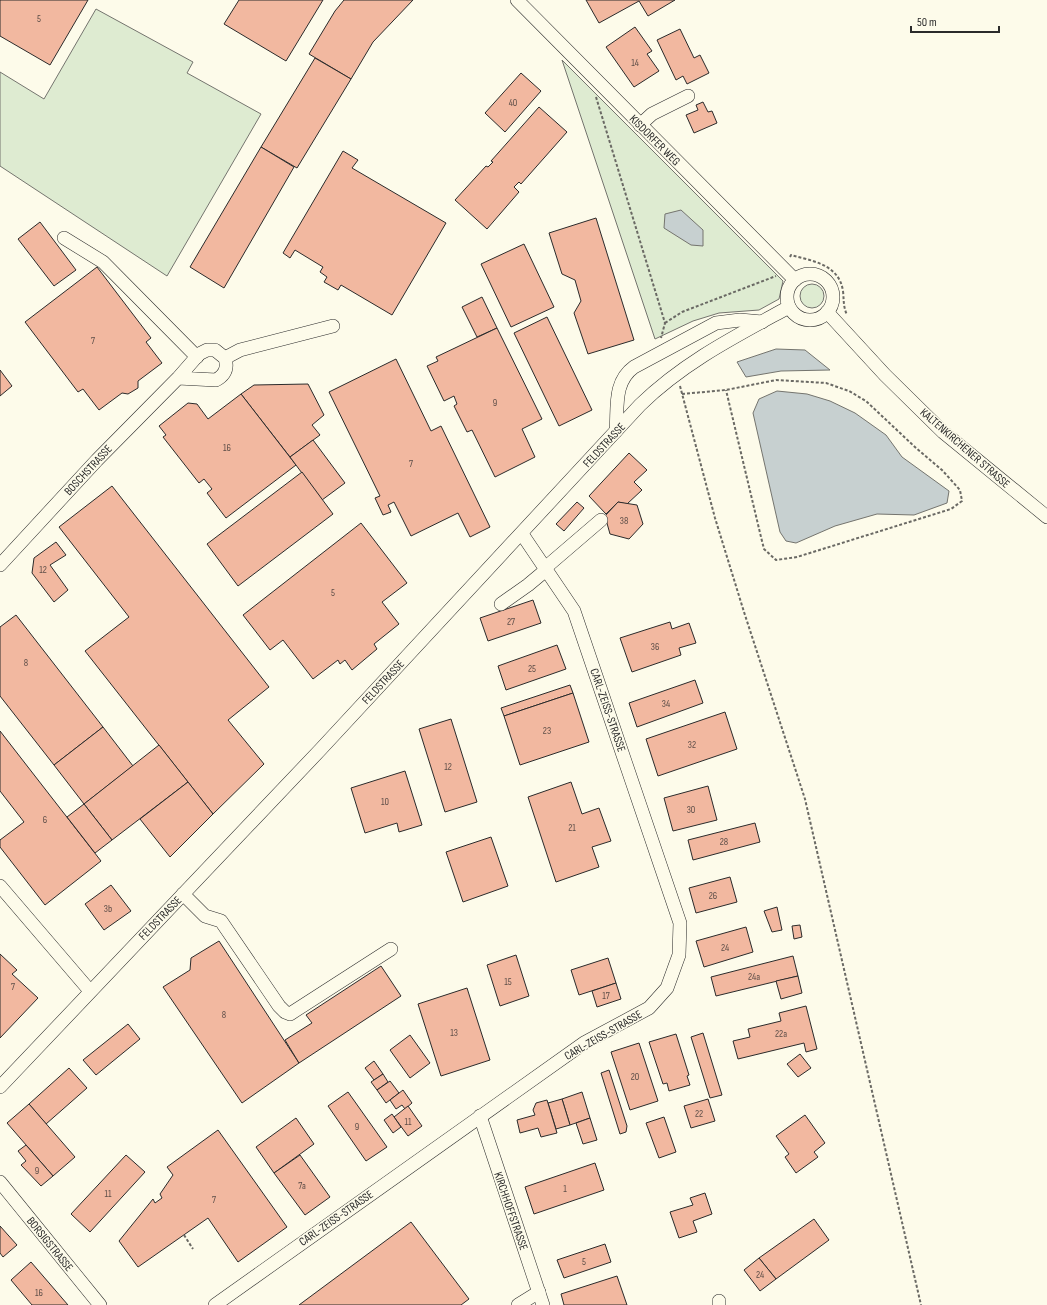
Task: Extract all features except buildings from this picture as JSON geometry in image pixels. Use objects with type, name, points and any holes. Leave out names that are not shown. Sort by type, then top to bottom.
[{"type":"street","name":"KISDORFER WEG","points":[[517,0],[795,280]]},
{"type":"street","points":[[640,124],[652,114],[688,96]]},
{"type":"street","points":[[64,238],[103,262],[197,357]]},
{"type":"street","points":[[809,274],[817,275],[829,284],[833,298],[827,312],[814,320],[807,320],[794,313],[789,307],[787,292],[795,280],[809,274]]},
{"type":"street","name":"FELDSTRASSE","points":[[0,1087],[522,534],[649,397],[676,373],[698,358],[789,307]]},
{"type":"street","name":"KALTENKIRCHENER STRASSE","points":[[827,312],[885,375],[943,432],[1047,517]]},
{"type":"street","points":[[616,431],[619,387],[626,372],[716,324],[740,320],[762,322]]},
{"type":"street","points":[[178,378],[216,380],[225,373],[225,358],[240,350],[333,326]]},
{"type":"street","name":"BOSCHSTRASSE","points":[[0,565],[97,460],[203,351],[211,349],[219,352],[225,358]]},
{"type":"street","points":[[501,604],[528,585],[601,520]]},
{"type":"street","name":"CARL-ZEISS-STRASSE","points":[[215,1305],[584,1043],[649,1008],[667,988],[679,955],[680,923],[574,611],[522,534]]},
{"type":"street","points":[[0,886],[90,991]]},
{"type":"street","points":[[183,894],[205,916],[221,921],[285,1012],[294,1012],[391,949]]},
{"type":"street","name":"KIRCHHOFFSTRASSE","points":[[480,1116],[543,1305]]},
{"type":"street","name":"BORSIGSTRASSE","points":[[0,1182],[100,1305]]},
{"type":"street","points":[[518,1305],[539,1292]]},
{"type":"path","points":[[596,96],[665,323],[661,338]]},
{"type":"path","points":[[790,255],[825,265],[836,274],[843,290],[843,306],[848,319]]},
{"type":"path","points":[[665,323],[682,312],[761,283],[778,275],[784,269]]},
{"type":"path","points":[[676,373],[715,518],[805,799],[922,1305]]},
{"type":"path","points":[[682,394],[726,390],[776,380],[826,383],[849,391],[866,401],[942,470],[960,490],[962,501],[950,509],[797,557],[776,560],[764,549],[726,390]]},
{"type":"path","points":[[184,1235],[194,1249]]},
{"type":"green space","points":[[96,9],[193,62],[187,73],[261,114],[167,276],[0,166],[0,72],[44,99]]},
{"type":"green space","points":[[562,60],[783,281],[779,299],[759,310],[719,313],[693,321],[655,339]]},
{"type":"green space","points":[[812,284],[821,287],[824,296],[821,305],[812,308],[803,305],[800,296],[803,287]]},
{"type":"shaded area","points":[[681,210],[703,230],[703,246],[691,245],[664,228],[665,214]]},
{"type":"shaded area","points":[[776,349],[805,350],[830,370],[781,371],[746,377],[737,362]]},
{"type":"shaded area","points":[[777,391],[807,394],[830,401],[855,413],[886,435],[902,457],[949,491],[947,503],[914,515],[877,514],[835,526],[796,543],[786,541],[780,532],[753,413],[759,399]]}]
